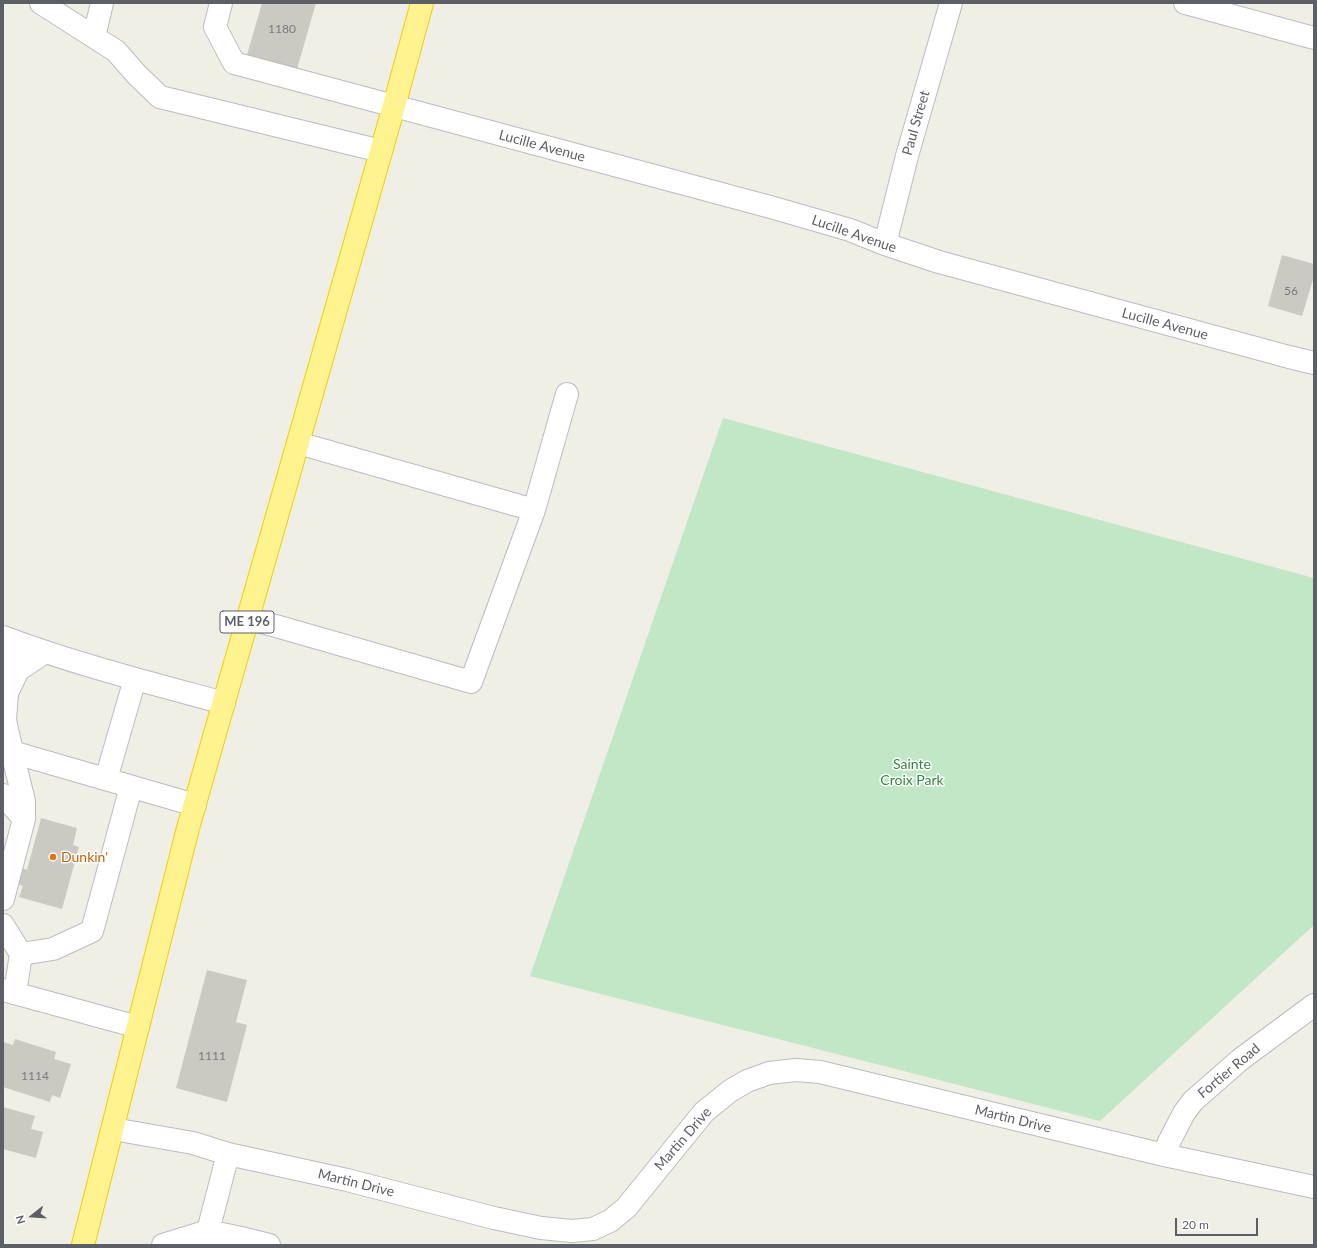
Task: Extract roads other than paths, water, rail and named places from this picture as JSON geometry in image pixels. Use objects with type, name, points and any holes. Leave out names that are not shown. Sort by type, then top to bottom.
[{"type":"highway","name":"ME 196","points":[[83,1245],[195,805],[422,3]]},
{"type":"street","points":[[41,3],[116,51],[137,75],[160,97],[381,151]]},
{"type":"street","points":[[94,37],[102,3]]},
{"type":"street","name":"Lucille Avenue","points":[[221,3],[215,27],[234,63],[774,208],[850,230],[885,244],[954,266],[1314,363]]},
{"type":"street","name":"Paul Street","points":[[885,244],[907,156],[951,3]]},
{"type":"street","points":[[1185,3],[1314,38]]},
{"type":"street","points":[[248,618],[471,682],[534,510],[567,394]]},
{"type":"street","points":[[298,442],[534,510]]},
{"type":"street","points":[[3,662],[11,640],[44,652],[135,679],[224,703]]},
{"type":"street","points":[[3,899],[24,819],[24,801],[8,748],[5,720],[7,693],[18,670],[44,652]]},
{"type":"street","points":[[106,779],[135,679]]},
{"type":"street","points":[[8,748],[131,787],[195,805]]},
{"type":"street","points":[[21,954],[53,949],[92,931],[131,787]]},
{"type":"street","points":[[3,795],[24,819]]},
{"type":"street","points":[[3,925],[21,954],[9,991],[138,1027]]},
{"type":"street","name":"Fortier Road","points":[[1164,1155],[1184,1113],[1193,1100],[1241,1059],[1314,1005]]},
{"type":"street","name":"Martin Drive","points":[[113,1129],[192,1144],[228,1154],[347,1180],[486,1216],[534,1226],[572,1231],[593,1229],[610,1221],[626,1208],[704,1112],[730,1091],[747,1081],[769,1073],[796,1070],[820,1072],[1164,1155],[1314,1187]]},
{"type":"street","points":[[206,1238],[228,1154]]},
{"type":"street","points":[[163,1245],[206,1238],[267,1245]]},
{"type":"place","name":"Dunkin'","points":[[53,857]]},
{"type":"park label","name":"Sainte Croix Park","points":[[912,772]]}]
